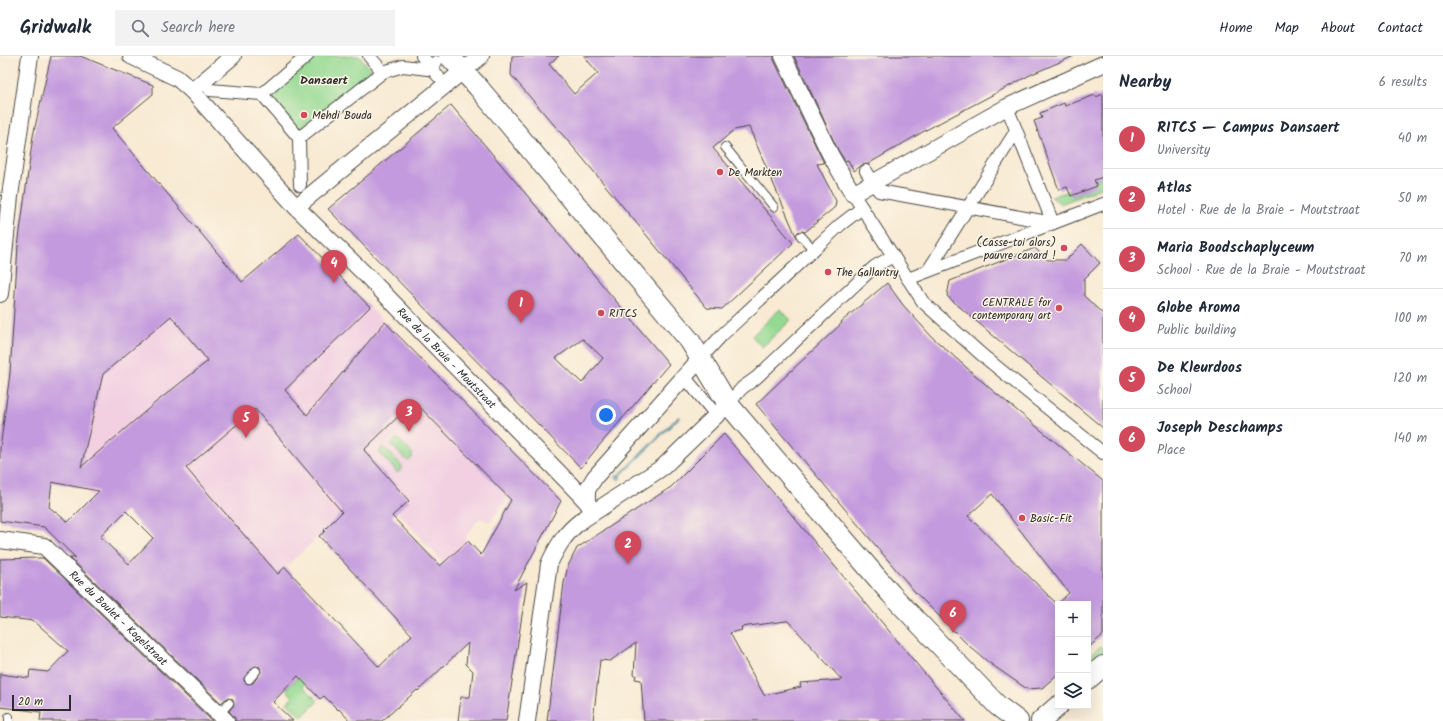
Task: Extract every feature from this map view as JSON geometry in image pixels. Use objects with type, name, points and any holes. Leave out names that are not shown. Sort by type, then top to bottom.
[{"type":"street","points":[[0,294],[1,271],[10,196],[30,56]]},
{"type":"street","name":"Rue de la Braie - Moutstraat","points":[[131,56],[177,78],[192,91],[296,207],[366,276],[590,507]]},
{"type":"street","points":[[192,91],[233,56]]},
{"type":"street","points":[[210,90],[262,94],[307,56]]},
{"type":"street","points":[[369,56],[383,72]]},
{"type":"street","points":[[422,56],[463,71],[690,341],[701,358],[720,407]]},
{"type":"street","points":[[296,207],[481,56]]},
{"type":"street","points":[[783,56],[830,154],[853,194],[923,302],[982,355],[1103,453]]},
{"type":"street","points":[[300,138],[383,72],[403,66],[428,68],[438,61]]},
{"type":"street","points":[[438,61],[438,76]]},
{"type":"street","points":[[853,194],[870,176],[1007,107],[1103,64]]},
{"type":"street","points":[[262,94],[300,138],[300,185]]},
{"type":"street","points":[[1007,107],[1016,131],[1033,161],[1053,223]]},
{"type":"street","points":[[928,272],[1016,131]]},
{"type":"street","points":[[870,176],[879,191],[1053,223]]},
{"type":"street","points":[[908,279],[1053,223],[1102,206]]},
{"type":"street","points":[[590,507],[587,490],[594,477],[701,358],[722,335],[840,225],[862,208]]},
{"type":"street","points":[[528,721],[549,564],[558,544],[590,507],[663,467],[720,407],[756,378],[874,266],[893,256]]},
{"type":"street","points":[[687,380],[720,407],[891,594],[998,706],[1018,721]]},
{"type":"street","name":"Rue du Boulet - Kogelstraat","points":[[0,540],[44,546],[225,713]]},
{"type":"street","points":[[1091,676],[1103,666]]},
{"type":"street","points":[[1041,721],[1055,709]]},
{"type":"lane","points":[[725,147],[774,207]]},
{"type":"lane","points":[[801,236],[814,250]]},
{"type":"lane","points":[[250,679],[256,672]]},
{"type":"shaded area","points":[[251,274],[277,304],[326,301],[347,284],[533,474],[509,497],[490,522],[479,518],[465,538],[468,541],[443,563],[368,479],[346,509],[324,529],[325,531],[242,607],[138,499],[79,560],[44,527],[68,522],[92,498],[81,487],[49,482],[11,364],[242,282]]},
{"type":"green space","name":"Mehdi Bouda","points":[[312,56],[359,56],[374,73],[301,135],[266,94]]},
{"type":"green space","points":[[1103,177],[1103,187],[1061,204],[1051,197],[1069,191],[1072,196],[1096,185],[1094,180]]},
{"type":"green space","points":[[780,309],[791,320],[762,347],[752,336]]},
{"type":"green space","points":[[397,438],[412,453],[412,458],[408,461],[391,444]]},
{"type":"green space","points":[[383,447],[402,466],[398,473],[379,452]]},
{"type":"green space","points":[[1101,646],[1103,648],[1103,652],[1091,662],[1091,654]]},
{"type":"green space","points":[[301,675],[307,681],[303,686],[318,701],[302,717],[287,703],[293,697],[286,689]]},
{"type":"water","points":[[679,416],[680,417],[620,476],[619,480],[615,477],[619,475]]},
{"type":"building","points":[[51,56],[80,56],[153,85],[153,94],[112,128],[242,282],[299,234],[370,307],[285,390],[307,415],[385,322],[561,501],[514,590],[527,582],[506,721],[458,721],[461,697],[470,697],[473,671],[466,664],[468,643],[418,691],[417,690],[382,721],[350,721],[324,696],[320,699],[298,676],[273,702],[293,721],[235,721],[235,718],[229,711],[234,705],[233,699],[227,698],[221,703],[70,558],[76,558],[44,527],[0,521],[0,449],[10,373],[18,246],[33,136]],"holes":[[[171,316],[208,361],[155,403],[81,467],[103,374]],[[414,401],[511,500],[481,555],[468,541],[440,566],[392,516],[409,501],[364,450]],[[255,409],[342,512],[319,536],[412,635],[379,667],[285,567],[278,574],[186,468]],[[52,482],[99,491],[68,522],[49,507]],[[126,511],[153,538],[129,564],[100,537]],[[255,666],[260,667],[261,672],[253,683],[248,684],[244,681],[244,678]]]},
{"type":"building","points":[[512,56],[559,56],[549,64],[574,94],[598,73],[584,56],[774,56],[774,60],[824,163],[817,164],[836,201],[835,207],[805,232],[798,232],[796,236],[749,127],[734,130],[713,148],[793,243],[722,309],[707,308],[580,155],[511,75]]},
{"type":"building","points":[[794,56],[1074,56],[1032,74],[926,130],[868,164],[862,165],[854,171],[848,160],[845,161],[838,150]]},
{"type":"building","points":[[1103,94],[1103,177],[1094,180],[1097,186],[1071,196],[1067,187],[1059,190],[1034,121],[1042,118],[1040,113],[1064,103],[1065,106],[1095,95],[1096,97]]},
{"type":"building","points":[[451,105],[669,364],[581,468],[328,209]],"holes":[[[583,339],[603,358],[582,383],[556,358]]]},
{"type":"building","points":[[1082,244],[1100,263],[1084,279],[1084,296],[1103,314],[1103,428],[947,296],[950,281],[1035,248],[1047,260],[1066,260]]},
{"type":"building","points":[[887,283],[903,305],[932,337],[992,390],[1103,481],[1103,635],[1091,645],[1091,601],[1060,601],[1069,593],[992,494],[968,516],[1055,602],[1055,677],[1042,688],[1027,689],[988,662],[968,645],[915,592],[756,404],[842,323],[841,322]]},
{"type":"building","points":[[724,434],[965,721],[644,721],[641,680],[635,679],[636,675],[634,675],[636,643],[610,661],[600,660],[593,721],[547,721],[564,583],[568,566],[577,548],[671,487]],"holes":[[[788,621],[842,680],[800,683],[801,687],[764,695],[730,633],[742,630],[741,627]]]},
{"type":"building","points":[[43,558],[212,721],[40,721],[41,712],[0,707],[0,674],[29,678],[30,670],[48,672],[68,651],[34,621],[0,617],[0,559]]},
{"type":"place","name":"Mehdi Bouda","points":[[304,115]]},
{"type":"place","name":"De Markten","points":[[720,172]]},
{"type":"place","name":"(Casse-toi alors) pauvre canard !","points":[[1064,248]]},
{"type":"place","name":"The Gallantry","points":[[828,272]]},
{"type":"place","name":"Globe Aroma","points":[[334,283]]},
{"type":"place","name":"CENTRALE for contemporary art","points":[[1059,308]]},
{"type":"place","name":"RITCS","points":[[601,313]]},
{"type":"place","name":"RITCS — Campus Dansaert","points":[[521,323]]},
{"type":"place","name":"Maria Boodschaplyceum","points":[[409,432]]},
{"type":"place","name":"De Kleurdoos","points":[[246,438]]},
{"type":"place","name":"Basic-Fit","points":[[1022,518]]},
{"type":"place","name":"Atlas","points":[[628,564]]},
{"type":"place","name":"Joseph Deschamps","points":[[953,633]]},
{"type":"district","name":"Dansaert","points":[[324,80]]}]
